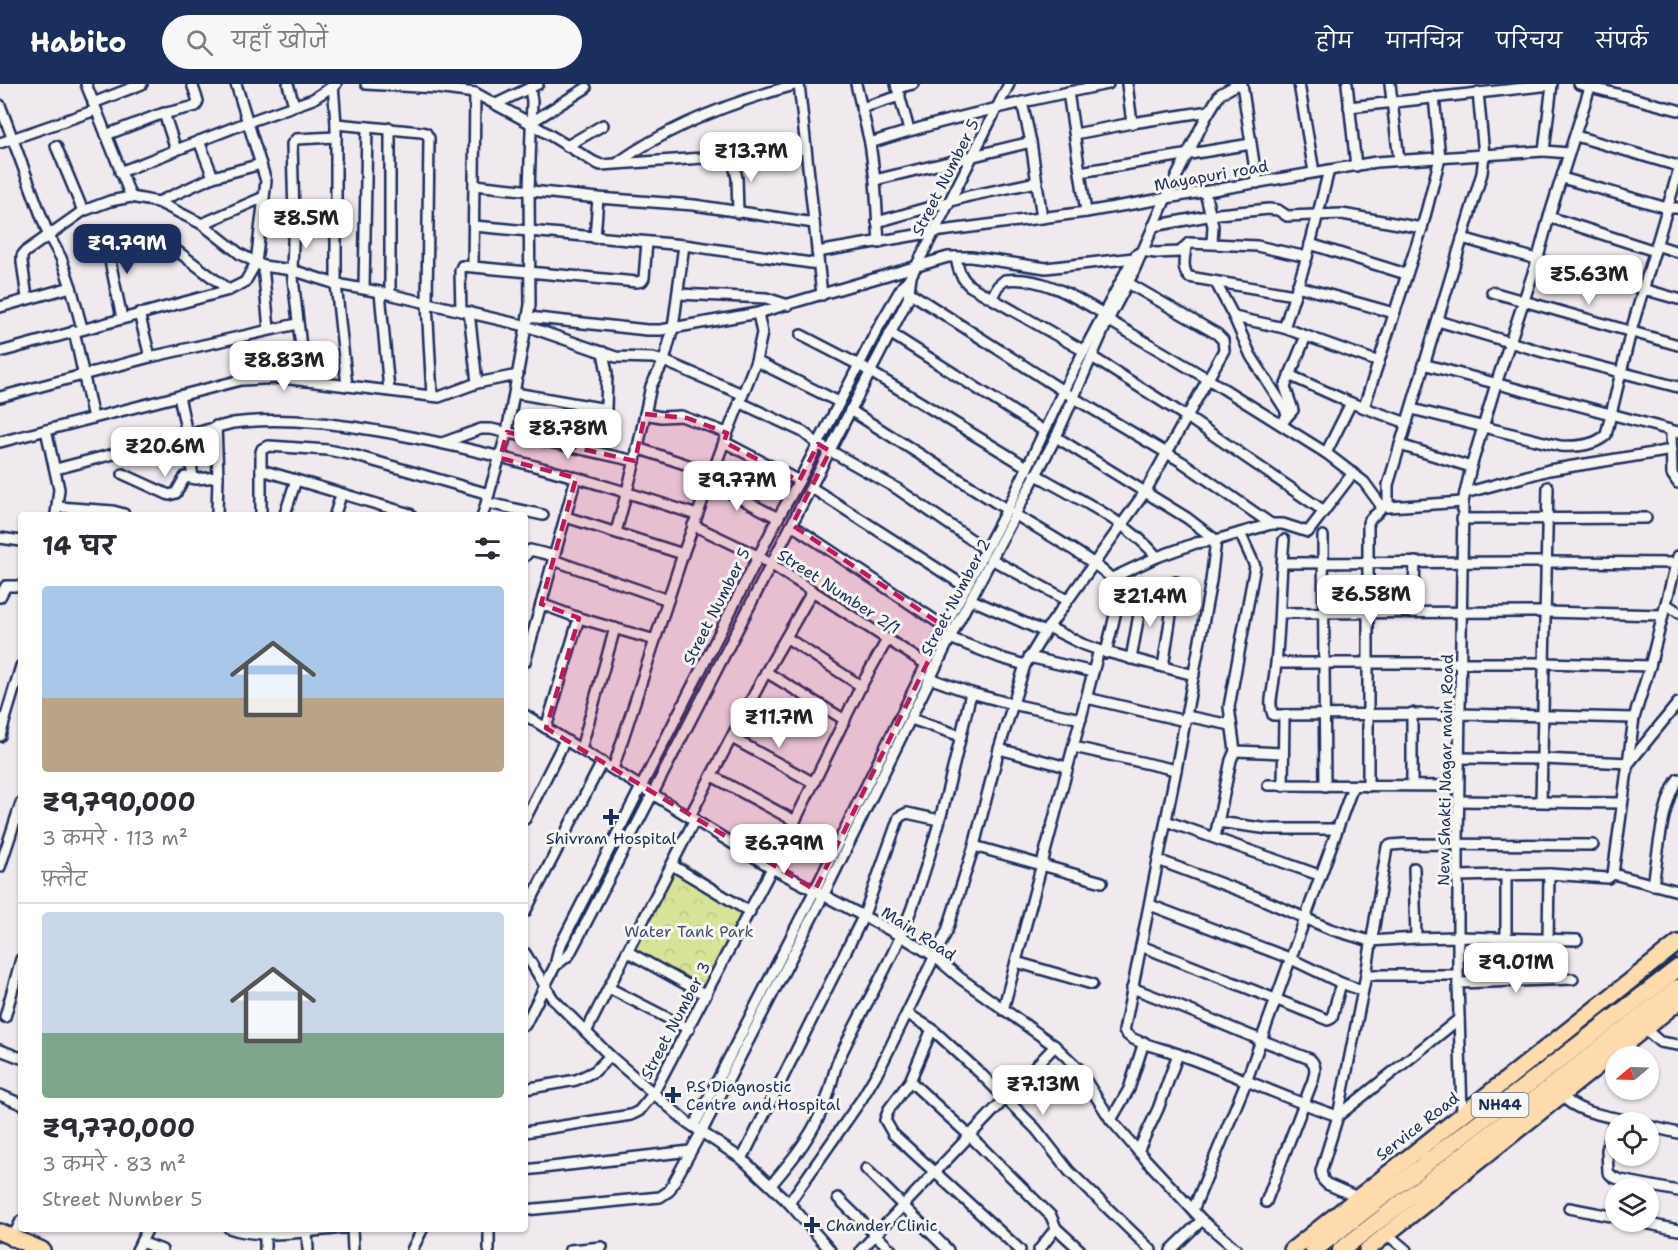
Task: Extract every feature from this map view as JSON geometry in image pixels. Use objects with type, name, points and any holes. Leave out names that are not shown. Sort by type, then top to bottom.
[{"type":"highway","name":"NH44","points":[[1314,1250],[1678,968]]},
{"type":"highway","name":"NH44","points":[[1341,1250],[1443,1179],[1678,988]]},
{"type":"main road","name":"Service Road","points":[[1292,1250],[1678,943]]},
{"type":"main road","points":[[1366,1250],[1387,1234],[1443,1179],[1560,1095],[1678,1002]]},
{"type":"main road","points":[[9,1240],[42,1250]]},
{"type":"street","points":[[86,84],[131,197]]},
{"type":"street","points":[[0,143],[94,106],[142,84]]},
{"type":"street","points":[[106,135],[164,113],[196,106],[198,101],[192,84]]},
{"type":"street","points":[[236,84],[266,181],[259,264],[269,329]]},
{"type":"street","points":[[288,84],[294,105]]},
{"type":"street","points":[[120,172],[320,96],[334,84]]},
{"type":"street","points":[[334,84],[336,284],[347,386]]},
{"type":"street","points":[[366,84],[461,87],[530,123],[601,165],[619,162],[646,144],[731,103],[799,84],[822,295]]},
{"type":"street","points":[[856,84],[870,142],[879,243]]},
{"type":"street","points":[[861,108],[913,84]]},
{"type":"street","name":"Street Number 5","points":[[528,1019],[555,966],[559,948],[758,556],[859,365],[902,287],[916,267],[1009,84]]},
{"type":"street","points":[[870,142],[1084,86],[1108,84]]},
{"type":"street","points":[[1127,84],[1132,123]]},
{"type":"street","points":[[1240,84],[1257,183]]},
{"type":"street","name":"Street Number 2","points":[[528,1210],[660,1197],[669,1191],[690,1151],[698,1129],[819,892],[911,719],[929,678],[930,666],[950,638],[991,559],[1010,512],[1056,437],[1074,398],[1088,354],[1106,317],[1128,283],[1138,254],[1209,111],[1220,94],[1240,84]]},
{"type":"street","points":[[1299,84],[1314,172]]},
{"type":"street","points":[[1347,84],[1356,165]]},
{"type":"street","points":[[1390,84],[1399,160]]},
{"type":"street","points":[[1579,84],[1591,85],[1678,110]]},
{"type":"street","points":[[1610,92],[1617,84]]},
{"type":"street","points":[[1349,107],[1548,85],[1544,151]]},
{"type":"street","name":"New Shakti Nagar main Road","points":[[1462,1113],[1458,979],[1458,786],[1462,519],[1471,467],[1591,85]]},
{"type":"street","points":[[496,105],[534,86]]},
{"type":"street","points":[[484,512],[507,432],[527,322],[530,273],[530,123],[534,86]]},
{"type":"street","points":[[530,123],[586,88]]},
{"type":"street","points":[[898,90],[909,130]]},
{"type":"street","points":[[1068,92],[1086,212]]},
{"type":"street","points":[[1385,506],[1388,485],[1412,409],[1423,364],[1479,188],[1484,155],[1478,92]]},
{"type":"street","points":[[473,266],[475,93]]},
{"type":"street","points":[[1364,407],[1422,228],[1440,158],[1434,97]]},
{"type":"street","points":[[1022,102],[1031,142],[1042,218]]},
{"type":"street","points":[[0,105],[48,234],[61,258],[71,287],[93,418]]},
{"type":"street","points":[[1075,134],[1209,111]]},
{"type":"street","points":[[164,113],[176,150]]},
{"type":"street","points":[[336,124],[424,132],[429,138],[427,303],[432,396]]},
{"type":"street","points":[[567,146],[603,125]]},
{"type":"street","points":[[364,288],[367,127]]},
{"type":"street","points":[[390,128],[390,294]]},
{"type":"street","points":[[1576,136],[1678,166]]},
{"type":"street","points":[[305,381],[292,270],[293,142],[296,139],[336,137]]},
{"type":"street","points":[[199,141],[213,177]]},
{"type":"street","points":[[875,180],[1031,142]]},
{"type":"street","points":[[1080,172],[1251,144]]},
{"type":"street","points":[[56,146],[83,210]]},
{"type":"street","points":[[619,162],[732,156],[805,148]]},
{"type":"street","name":"Mayapuri road","points":[[817,252],[934,232],[1086,212],[1356,165],[1544,151],[1569,153]]},
{"type":"street","points":[[732,156],[737,178],[738,213]]},
{"type":"street","points":[[158,202],[213,177],[261,164]]},
{"type":"street","points":[[1284,328],[1307,257],[1329,170]]},
{"type":"street","points":[[1412,409],[1560,446],[1570,447],[1601,439],[1606,435],[1631,331],[1678,172]]},
{"type":"street","points":[[1562,178],[1667,208],[1678,208]]},
{"type":"street","points":[[877,222],[949,202],[1037,182]]},
{"type":"street","points":[[474,185],[694,205],[814,223]]},
{"type":"street","points":[[1205,192],[1213,232],[1212,243]]},
{"type":"street","points":[[27,298],[22,256],[48,234],[83,210],[131,197],[158,202],[202,224],[240,254],[259,264],[292,270],[336,284],[527,322],[648,330],[673,328],[758,313],[942,258],[956,257],[1046,268],[1138,254],[1170,254],[1180,252],[1194,242],[1257,246],[1307,257]]},
{"type":"street","points":[[202,224],[264,197]]},
{"type":"street","points":[[595,238],[598,198]]},
{"type":"street","points":[[1153,226],[1210,215],[1269,209],[1278,210],[1287,216],[1342,214],[1422,228]]},
{"type":"street","points":[[1549,217],[1656,248],[1678,252]]},
{"type":"street","points":[[474,226],[684,245],[818,264]]},
{"type":"street","points":[[105,237],[122,318]]},
{"type":"street","points":[[1462,238],[1678,299]]},
{"type":"street","points":[[477,383],[460,268],[473,266],[637,282],[644,278],[647,242]]},
{"type":"street","points":[[1310,244],[1406,274]]},
{"type":"street","points":[[616,532],[638,448],[651,386],[664,361],[673,328],[684,245]]},
{"type":"street","points":[[108,252],[166,246],[173,248],[229,290]]},
{"type":"street","points":[[1186,246],[1185,273],[1192,278],[1296,290],[1394,312]]},
{"type":"street","points":[[1106,317],[1138,254]]},
{"type":"street","points":[[956,257],[964,281],[1088,354],[1187,417],[1323,511]]},
{"type":"street","points":[[0,352],[229,290],[245,282],[259,264]]},
{"type":"street","points":[[555,966],[569,955],[812,488],[910,293],[911,276]]},
{"type":"street","points":[[992,297],[998,286],[1005,280],[1043,283],[1058,287],[1208,379],[1284,422],[1364,482],[1385,506]]},
{"type":"street","points":[[1216,282],[1254,362],[1285,409],[1284,422]]},
{"type":"street","points":[[789,1203],[861,1100],[880,1068],[947,931],[974,846],[1012,704],[1027,661],[1067,600],[1145,492],[1224,350],[1223,340],[1217,334],[1128,283]]},
{"type":"street","points":[[0,307],[71,287]]},
{"type":"street","points":[[902,287],[1074,398],[1167,453],[1271,524]]},
{"type":"street","points":[[380,291],[389,390]]},
{"type":"street","points":[[1492,292],[1678,345]]},
{"type":"street","points":[[678,294],[766,298],[788,305]]},
{"type":"street","points":[[140,313],[150,357]]},
{"type":"street","points":[[613,769],[683,554],[725,437],[756,361],[762,333],[758,313]]},
{"type":"street","points":[[1234,317],[1284,328],[1379,362]]},
{"type":"street","points":[[1438,321],[1678,387]]},
{"type":"street","points":[[527,322],[616,357],[653,358],[664,361],[741,398],[896,488],[986,549]]},
{"type":"street","points":[[0,397],[150,357],[297,324]]},
{"type":"street","points":[[890,333],[1044,431]]},
{"type":"street","points":[[801,335],[859,365],[1027,467]]},
{"type":"street","points":[[1284,422],[1293,410],[1284,389],[1306,336]]},
{"type":"street","points":[[515,393],[606,410],[607,373],[603,352]]},
{"type":"street","points":[[819,892],[930,666],[945,627],[986,549],[1010,512],[1027,467],[1063,391],[1088,354]]},
{"type":"street","points":[[756,361],[839,402]]},
{"type":"street","points":[[1423,364],[1675,431],[1672,450],[1675,462],[1672,474],[1678,483]]},
{"type":"street","points":[[0,442],[255,378],[446,396],[477,383],[518,375]]},
{"type":"street","points":[[1290,375],[1352,403],[1407,423]]},
{"type":"street","points":[[178,396],[188,434],[193,478]]},
{"type":"street","points":[[1326,453],[1352,403]]},
{"type":"street","points":[[850,410],[1093,563],[1112,578],[1118,586],[1103,651],[1093,672],[1003,1010]]},
{"type":"street","points":[[645,414],[661,417],[681,416],[725,437],[799,481]]},
{"type":"street","name":"Street Number 2/1","points":[[56,469],[216,426],[256,420],[352,426],[441,443],[627,492],[695,520],[758,556],[930,666]]},
{"type":"street","points":[[216,426],[217,512]]},
{"type":"street","points":[[441,443],[485,428],[635,460]]},
{"type":"street","points":[[46,429],[59,489],[57,511],[116,512]]},
{"type":"street","points":[[1056,437],[1187,518],[1216,540]]},
{"type":"street","points":[[261,512],[261,452],[269,446],[316,449],[353,455],[543,515]]},
{"type":"street","points":[[1401,446],[1471,467]]},
{"type":"street","points":[[638,448],[710,477],[778,518]]},
{"type":"street","points":[[1368,786],[1367,562],[1368,523],[1372,515],[1385,506],[1465,497],[1549,470],[1672,450]]},
{"type":"street","points":[[261,470],[385,511]]},
{"type":"street","points":[[1112,578],[1157,557],[1196,543],[1216,540],[1271,524],[1283,524],[1308,532],[1353,473]]},
{"type":"street","points":[[123,474],[169,495],[176,493],[183,478],[218,477]]},
{"type":"street","points":[[1035,474],[1120,525],[1144,542],[1157,557]]},
{"type":"street","points":[[528,651],[576,478]]},
{"type":"street","points":[[286,512],[296,480]]},
{"type":"street","points":[[1541,801],[1548,487]]},
{"type":"street","points":[[812,488],[966,587]]},
{"type":"street","points":[[336,512],[341,495]]},
{"type":"street","points":[[566,517],[683,554]]},
{"type":"street","points":[[1462,519],[1646,518]]},
{"type":"street","points":[[792,525],[945,627]]},
{"type":"street","points":[[1215,837],[1231,760],[1235,751],[1229,707],[1255,566],[1239,533]]},
{"type":"street","points":[[1323,536],[1325,786]]},
{"type":"street","points":[[0,538],[18,541]]},
{"type":"street","points":[[1216,540],[1194,675],[1124,1031],[1130,1038],[1178,1054],[1304,1105],[1338,1116]]},
{"type":"street","points":[[1284,540],[1281,613],[1271,708],[1273,715],[1412,713],[1634,718]]},
{"type":"street","points":[[528,552],[530,550],[554,558],[668,600]]},
{"type":"street","points":[[991,559],[1067,600]]},
{"type":"street","points":[[1282,563],[1677,560],[1634,718],[1614,874]]},
{"type":"street","points":[[1413,612],[1415,562]]},
{"type":"street","points":[[1163,667],[1176,582]]},
{"type":"street","points":[[0,597],[2,589],[6,586],[18,586]]},
{"type":"street","points":[[586,1032],[672,865],[712,776],[766,672],[812,592]]},
{"type":"street","points":[[1131,659],[1143,592]]},
{"type":"street","points":[[970,599],[1082,644],[1194,675]]},
{"type":"street","points":[[541,604],[579,618],[655,640]]},
{"type":"street","points":[[1666,604],[1678,612]]},
{"type":"street","points":[[1281,613],[1545,612],[1662,615]]},
{"type":"street","points":[[546,728],[579,618]]},
{"type":"street","points":[[581,749],[615,628]]},
{"type":"street","points":[[787,638],[861,686]]},
{"type":"street","points":[[950,638],[1001,658],[1093,672]]},
{"type":"street","name":"Street Number 3","points":[[528,1132],[631,1115],[639,1111],[652,1094],[750,912],[861,686],[887,640]]},
{"type":"street","points":[[1277,663],[1545,663],[1650,666]]},
{"type":"street","points":[[766,672],[845,720]]},
{"type":"street","points":[[0,735],[18,676]]},
{"type":"street","points":[[929,678],[971,693],[1081,719]]},
{"type":"street","points":[[771,1185],[815,1126],[828,1097],[840,1058],[901,936],[939,820],[971,693]]},
{"type":"street","points":[[1087,698],[1185,719],[1231,725]]},
{"type":"street","points":[[1629,764],[1678,703]]},
{"type":"street","points":[[1412,713],[1412,785]]},
{"type":"street","points":[[1283,786],[1284,716]]},
{"type":"street","name":"Main Road","points":[[528,719],[693,817],[772,868],[864,915],[934,956],[1055,1047],[1077,1067],[1112,1120],[1138,1151],[1202,1220],[1237,1250]]},
{"type":"street","points":[[911,719],[961,736]]},
{"type":"street","points":[[732,738],[814,783]]},
{"type":"street","points":[[528,813],[565,740]]},
{"type":"street","points":[[1074,747],[1176,770]]},
{"type":"street","points":[[999,749],[1067,767]]},
{"type":"street","points":[[1235,751],[1283,753]]},
{"type":"street","points":[[1459,758],[1543,759],[1629,764]]},
{"type":"street","points":[[528,906],[602,762]]},
{"type":"street","points":[[712,776],[795,821]]},
{"type":"street","points":[[1653,885],[1671,789],[1678,779]]},
{"type":"street","points":[[1268,785],[1458,786]]},
{"type":"street","points":[[1193,1210],[1246,1082],[1353,786]]},
{"type":"street","points":[[1458,801],[1622,803]]},
{"type":"street","points":[[0,867],[18,812]]},
{"type":"street","points":[[742,1159],[864,915],[899,817],[908,813],[939,820]]},
{"type":"street","points":[[1166,820],[1319,875]]},
{"type":"street","points":[[1218,822],[1269,829],[1336,829]]},
{"type":"street","points":[[1357,1197],[1327,1184],[1321,1176],[1338,1116],[1361,990],[1366,975],[1387,847],[1396,844],[1593,845]]},
{"type":"street","points":[[974,846],[1102,882]]},
{"type":"street","points":[[1158,861],[1305,917],[1330,929],[1370,941],[1458,937],[1577,940]]},
{"type":"street","points":[[672,865],[750,912]]},
{"type":"street","points":[[1414,868],[1416,938]]},
{"type":"street","points":[[1459,876],[1549,874],[1608,878],[1614,874],[1678,891]]},
{"type":"street","points":[[1548,939],[1549,874]]},
{"type":"street","points":[[1506,875],[1506,938]]},
{"type":"street","points":[[1150,905],[1289,958],[1361,990]]},
{"type":"street","points":[[1141,946],[1275,1001],[1331,1020],[1341,983]]},
{"type":"street","points":[[628,952],[706,995]]},
{"type":"street","points":[[528,958],[553,999],[610,1056],[652,1094],[742,1159],[789,1203],[830,1250]]},
{"type":"street","points":[[1016,962],[1092,984]]},
{"type":"street","points":[[5,1017],[18,970]]},
{"type":"street","points":[[1366,975],[1458,979],[1573,979]]},
{"type":"street","points":[[609,988],[689,1029]]},
{"type":"street","points":[[1132,988],[1171,1002],[1259,1041],[1310,1059],[1314,1063],[1316,1069],[1313,1080],[1266,1202]]},
{"type":"street","points":[[908,1014],[932,1029],[1036,1129],[1069,1171],[1149,1249]]},
{"type":"street","points":[[1338,1116],[1459,1019]]},
{"type":"street","points":[[1644,1028],[1660,1042],[1678,1045]]},
{"type":"street","points":[[932,1029],[910,1081],[889,1109],[885,1120],[893,1134],[1020,1250]]},
{"type":"street","points":[[1112,1120],[1129,1089],[1144,1042]]},
{"type":"street","points":[[861,1250],[1055,1047]]},
{"type":"street","points":[[0,1050],[18,1057]]},
{"type":"street","points":[[1138,1151],[1158,1110],[1178,1054]]},
{"type":"street","points":[[528,1088],[576,1080],[595,1071],[610,1056]]},
{"type":"street","points":[[910,1081],[1052,1216],[1056,1228],[1080,1250]]},
{"type":"street","points":[[0,1095],[18,1103]]},
{"type":"street","points":[[1560,1095],[1572,1105],[1605,1115]]},
{"type":"street","points":[[1659,1129],[1678,1133]]},
{"type":"street","points":[[528,1170],[690,1151]]},
{"type":"street","points":[[1608,1166],[1608,1172],[1621,1180],[1678,1191]]},
{"type":"street","points":[[866,1169],[904,1204],[948,1250]]},
{"type":"street","points":[[838,1198],[891,1250]]},
{"type":"street","points":[[1569,1208],[1605,1215]]},
{"type":"street","points":[[1172,1250],[1202,1220]]},
{"type":"street","points":[[9,1240],[18,1226]]},
{"type":"street","points":[[1659,1226],[1678,1230]]},
{"type":"street","points":[[1040,1250],[1056,1228]]},
{"type":"street","points":[[146,1232],[139,1246],[162,1250]]},
{"type":"street","points":[[265,1232],[265,1250]]},
{"type":"street","points":[[307,1232],[308,1250]]},
{"type":"street","points":[[352,1232],[353,1250]]},
{"type":"street","points":[[412,1250],[421,1232]]},
{"type":"street","points":[[489,1232],[489,1250]]},
{"type":"street","points":[[1387,1234],[1406,1250]]},
{"type":"street","points":[[570,1250],[602,1247]]},
{"type":"highlighted area","points":[[645,414],[687,418],[727,433],[724,442],[799,481],[818,444],[830,451],[792,525],[945,627],[815,890],[546,728],[579,618],[541,604],[576,478],[500,458],[507,432],[635,461]]},
{"type":"green space","name":"Water Tank Park","points":[[680,861],[748,905],[703,989],[633,949]]},
{"type":"place","name":"Shivram Hospital","points":[[611,817]]},
{"type":"place","name":"P.S Diagnostic Centre and Hospital","points":[[673,1095]]},
{"type":"place","name":"Chander Clinic","points":[[812,1225]]}]
